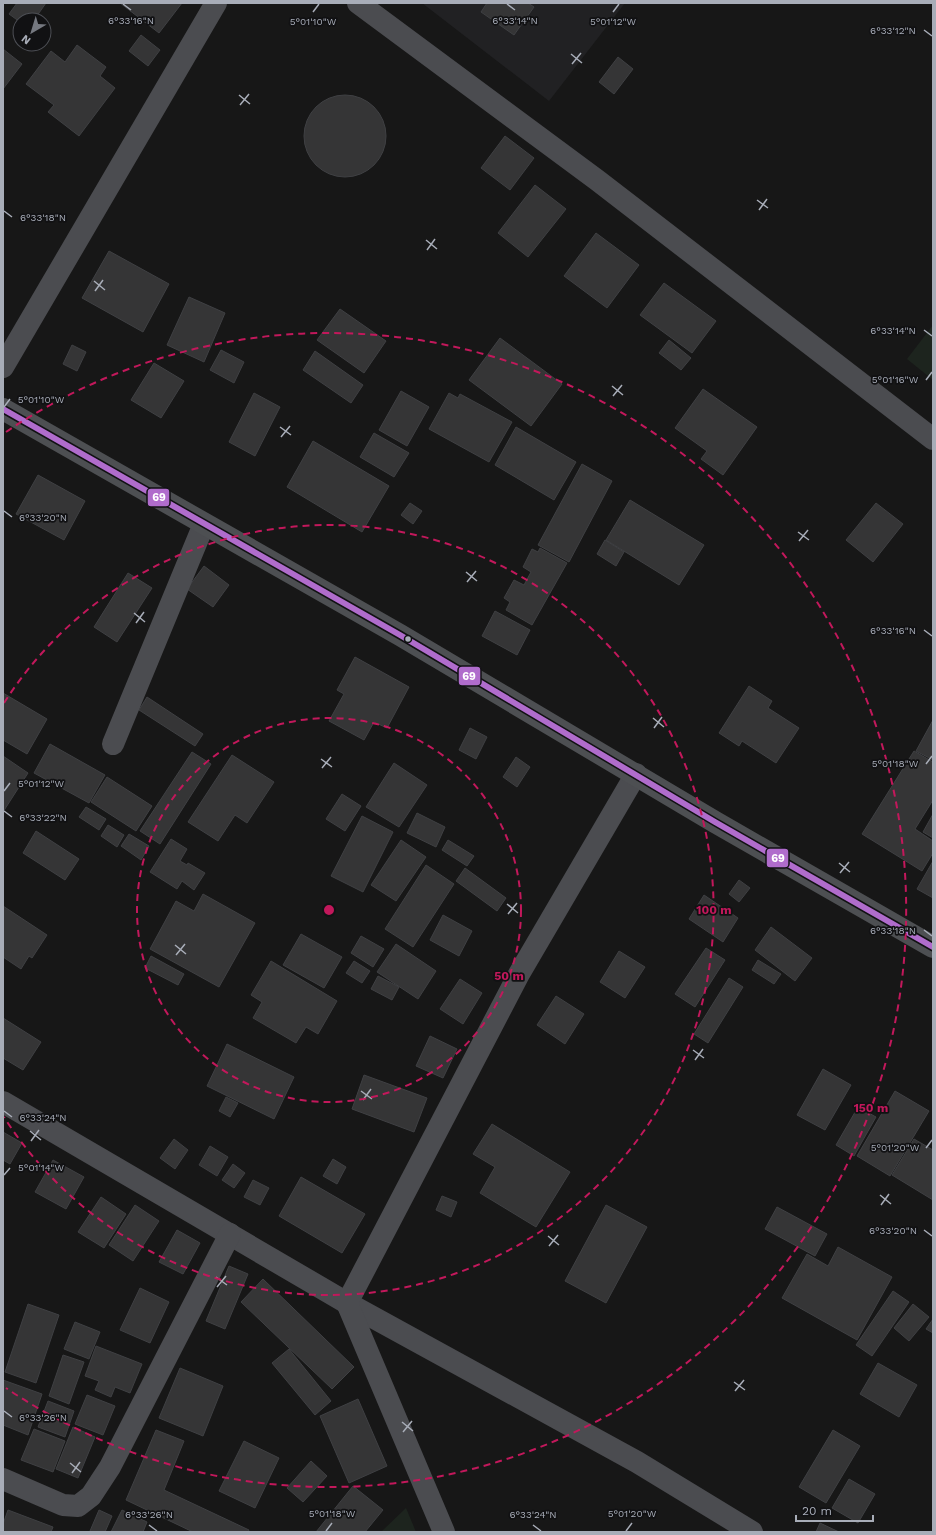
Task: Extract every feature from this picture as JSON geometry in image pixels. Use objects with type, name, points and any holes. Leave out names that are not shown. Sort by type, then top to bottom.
[{"type":"main road","points":[[3,410],[400,635],[715,822],[933,947]]},
{"type":"street","points":[[3,367],[216,3]]},
{"type":"street","points":[[358,3],[597,180],[933,439]]},
{"type":"street","points":[[112,744],[204,524]]},
{"type":"street","points":[[347,1303],[519,974],[636,774]]},
{"type":"street","points":[[3,1102],[347,1303],[637,1462],[752,1532]]},
{"type":"street","points":[[3,1479],[63,1505],[78,1506],[91,1496],[110,1467],[230,1234]]},
{"type":"street","points":[[347,1303],[444,1532]]},
{"type":"shaded area","points":[[422,3],[625,3],[549,101]]},
{"type":"shaded area","points":[[933,325],[933,380],[907,359]]},
{"type":"shaded area","points":[[406,1508],[416,1532],[381,1532]]},
{"type":"building","points":[[17,3],[46,3],[40,12],[12,12],[12,16],[9,14]]},
{"type":"building","points":[[120,3],[182,3],[159,33]]},
{"type":"building","points":[[487,3],[528,3],[534,7],[514,35],[481,12]]},
{"type":"building","points":[[141,35],[160,50],[148,66],[129,51]]},
{"type":"building","points":[[77,45],[106,67],[100,76],[115,88],[79,136],[48,112],[54,105],[26,84],[50,52],[65,62]]},
{"type":"building","points":[[3,49],[22,64],[3,89]]},
{"type":"building","points":[[618,57],[633,69],[614,94],[599,82]]},
{"type":"building","points":[[345,95],[361,98],[374,107],[383,120],[386,136],[383,152],[374,165],[361,174],[345,177],[329,174],[316,165],[307,152],[304,136],[307,120],[316,107],[329,98]]},
{"type":"building","points":[[505,136],[534,158],[510,190],[481,168]]},
{"type":"building","points":[[535,185],[566,209],[528,257],[498,233]]},
{"type":"building","points":[[596,233],[639,265],[607,308],[564,276]]},
{"type":"building","points":[[109,251],[169,284],[143,332],[82,298]]},
{"type":"building","points":[[664,283],[716,321],[692,353],[640,315]]},
{"type":"building","points":[[189,297],[225,313],[204,362],[167,345]]},
{"type":"building","points":[[340,309],[386,341],[364,373],[317,340]]},
{"type":"building","points":[[500,338],[562,384],[531,426],[469,380]]},
{"type":"building","points":[[669,340],[691,358],[681,370],[659,353]]},
{"type":"building","points":[[72,345],[86,352],[77,371],[63,364]]},
{"type":"building","points":[[221,350],[244,362],[234,383],[210,370]]},
{"type":"building","points":[[315,351],[363,385],[351,403],[303,370]]},
{"type":"building","points":[[154,363],[184,381],[161,418],[131,400]]},
{"type":"building","points":[[703,389],[757,427],[723,475],[701,459],[707,451],[675,428]]},
{"type":"building","points":[[401,391],[429,407],[407,446],[379,430]]},
{"type":"building","points":[[254,393],[280,407],[255,456],[229,442]]},
{"type":"building","points":[[449,393],[458,398],[460,394],[512,422],[489,462],[429,429]]},
{"type":"building","points":[[516,427],[576,462],[554,500],[495,465]]},
{"type":"building","points":[[374,433],[409,453],[394,477],[360,457]]},
{"type":"building","points":[[313,441],[389,486],[362,532],[287,487]]},
{"type":"building","points":[[582,464],[612,481],[569,562],[538,545]]},
{"type":"building","points":[[38,475],[85,501],[64,540],[16,514]]},
{"type":"building","points":[[630,500],[704,545],[679,585],[606,540]]},
{"type":"building","points":[[410,503],[422,511],[413,524],[401,515]]},
{"type":"building","points":[[876,503],[903,524],[873,562],[846,540]]},
{"type":"building","points":[[605,540],[624,552],[616,566],[597,554]]},
{"type":"building","points":[[540,548],[567,563],[532,625],[506,610],[510,602],[504,598],[514,580],[524,585],[531,572],[523,567],[532,549],[538,552]]},
{"type":"building","points":[[204,566],[229,585],[213,607],[187,589]]},
{"type":"building","points":[[128,573],[152,588],[117,642],[94,627]]},
{"type":"building","points":[[495,611],[530,630],[517,655],[482,636]]},
{"type":"building","points":[[355,657],[409,687],[387,728],[374,722],[364,740],[329,721],[344,694],[337,690]]},
{"type":"building","points":[[749,686],[772,701],[768,708],[799,728],[776,763],[742,741],[739,746],[719,733]]},
{"type":"building","points":[[3,693],[47,719],[27,754],[3,740]]},
{"type":"building","points":[[147,697],[203,734],[195,746],[139,710]]},
{"type":"building","points":[[933,720],[933,760],[916,751]]},
{"type":"building","points":[[470,728],[487,737],[476,759],[459,750]]},
{"type":"building","points":[[50,744],[105,775],[89,803],[34,773]]},
{"type":"building","points":[[914,751],[933,762],[933,800],[915,829],[933,841],[933,853],[922,871],[862,834]]},
{"type":"building","points":[[192,752],[211,764],[160,844],[140,831]]},
{"type":"building","points":[[232,755],[274,782],[247,823],[235,815],[218,841],[188,822]]},
{"type":"building","points":[[3,756],[28,773],[3,812]]},
{"type":"building","points":[[516,757],[530,767],[517,787],[503,777]]},
{"type":"building","points":[[394,763],[427,785],[399,827],[366,807]]},
{"type":"building","points":[[107,777],[152,806],[136,831],[91,802]]},
{"type":"building","points":[[342,794],[361,806],[345,831],[326,819]]},
{"type":"building","points":[[86,807],[106,819],[99,830],[79,817]]},
{"type":"building","points":[[417,813],[445,827],[436,847],[407,833]]},
{"type":"building","points":[[933,814],[933,838],[923,832]]},
{"type":"building","points":[[362,816],[393,832],[363,892],[331,876]]},
{"type":"building","points":[[108,825],[124,835],[117,847],[101,836]]},
{"type":"building","points":[[36,831],[79,859],[65,880],[23,853]]},
{"type":"building","points":[[129,834],[149,846],[141,860],[121,846]]},
{"type":"building","points":[[171,839],[187,849],[180,861],[187,865],[188,863],[205,873],[194,890],[182,881],[177,889],[150,872]]},
{"type":"building","points":[[401,840],[426,857],[396,901],[371,885]]},
{"type":"building","points":[[448,840],[474,856],[467,866],[442,850]]},
{"type":"building","points":[[933,861],[933,898],[917,889]]},
{"type":"building","points":[[426,865],[454,884],[413,947],[385,929]]},
{"type":"building","points":[[465,868],[506,898],[497,911],[456,881]]},
{"type":"building","points":[[739,880],[750,888],[739,902],[729,894]]},
{"type":"building","points":[[203,894],[255,923],[219,987],[150,949],[176,901],[194,911]]},
{"type":"building","points":[[704,895],[738,918],[723,942],[689,919]]},
{"type":"building","points":[[3,906],[47,935],[32,958],[29,956],[21,969],[3,957]]},
{"type":"building","points":[[443,915],[472,931],[459,956],[430,940]]},
{"type":"building","points":[[771,927],[812,958],[795,981],[755,950]]},
{"type":"building","points":[[301,934],[342,957],[324,988],[283,965]]},
{"type":"building","points":[[361,936],[384,949],[373,967],[351,953]]},
{"type":"building","points":[[396,944],[436,971],[418,999],[377,972]]},
{"type":"building","points":[[706,948],[725,960],[695,1007],[675,994]]},
{"type":"building","points":[[619,951],[645,967],[625,998],[600,982]]},
{"type":"building","points":[[151,956],[184,974],[178,985],[145,968]]},
{"type":"building","points":[[758,960],[781,974],[774,984],[752,970]]},
{"type":"building","points":[[271,961],[337,1001],[318,1034],[306,1027],[296,1043],[253,1018],[262,1002],[251,995]]},
{"type":"building","points":[[354,961],[370,971],[362,983],[346,973]]},
{"type":"building","points":[[378,976],[399,987],[392,1000],[371,989]]},
{"type":"building","points":[[729,978],[743,987],[708,1043],[694,1034]]},
{"type":"building","points":[[460,979],[482,993],[463,1024],[440,1009]]},
{"type":"building","points":[[556,996],[584,1014],[565,1044],[537,1025]]},
{"type":"building","points":[[3,1018],[41,1042],[23,1070],[3,1058]]},
{"type":"building","points":[[430,1036],[457,1049],[443,1078],[416,1066]]},
{"type":"building","points":[[227,1044],[294,1077],[274,1119],[207,1086]]},
{"type":"building","points":[[823,1069],[851,1085],[825,1130],[797,1115]]},
{"type":"building","points":[[364,1075],[427,1098],[414,1132],[352,1109]]},
{"type":"building","points":[[895,1091],[929,1111],[890,1176],[857,1156]]},
{"type":"building","points":[[226,1097],[238,1103],[230,1117],[219,1111]]},
{"type":"building","points":[[858,1107],[876,1117],[854,1156],[836,1145]]},
{"type":"building","points":[[492,1124],[570,1172],[536,1227],[480,1193],[495,1167],[473,1154]]},
{"type":"building","points":[[3,1132],[22,1143],[10,1164],[3,1160]]},
{"type":"building","points":[[174,1139],[188,1150],[175,1169],[160,1158]]},
{"type":"building","points":[[914,1139],[933,1150],[933,1200],[892,1175]]},
{"type":"building","points":[[210,1146],[228,1157],[217,1176],[199,1165]]},
{"type":"building","points":[[333,1159],[346,1167],[337,1184],[323,1176]]},
{"type":"building","points":[[53,1160],[84,1177],[66,1209],[35,1192]]},
{"type":"building","points":[[233,1164],[245,1173],[234,1188],[222,1180]]},
{"type":"building","points":[[301,1177],[365,1214],[342,1253],[279,1216]]},
{"type":"building","points":[[253,1180],[269,1188],[260,1205],[244,1197]]},
{"type":"building","points":[[442,1196],[457,1202],[451,1217],[436,1210]]},
{"type":"building","points":[[101,1197],[126,1214],[104,1248],[78,1232]]},
{"type":"building","points":[[135,1205],[159,1221],[133,1261],[109,1245]]},
{"type":"building","points":[[606,1205],[647,1227],[606,1303],[565,1281]]},
{"type":"building","points":[[777,1207],[827,1234],[815,1256],[765,1229]]},
{"type":"building","points":[[177,1230],[200,1243],[183,1274],[159,1262]]},
{"type":"building","points":[[838,1247],[892,1277],[857,1340],[782,1298],[807,1254],[828,1266]]},
{"type":"building","points":[[229,1266],[248,1274],[225,1329],[206,1321]]},
{"type":"building","points":[[263,1279],[354,1367],[332,1389],[241,1302]]},
{"type":"building","points":[[140,1288],[169,1302],[150,1343],[120,1330]]},
{"type":"building","points":[[893,1291],[909,1302],[872,1356],[856,1345]]},
{"type":"building","points":[[28,1304],[59,1315],[36,1383],[5,1372]]},
{"type":"building","points":[[913,1304],[929,1317],[909,1341],[894,1328]]},
{"type":"building","points":[[933,1319],[933,1333],[926,1329]]},
{"type":"building","points":[[75,1322],[100,1332],[89,1359],[64,1349]]},
{"type":"building","points":[[96,1346],[142,1364],[130,1393],[115,1387],[111,1397],[95,1390],[99,1381],[85,1376]]},
{"type":"building","points":[[289,1349],[331,1401],[315,1415],[272,1363]]},
{"type":"building","points":[[63,1355],[84,1362],[69,1404],[49,1396]]},
{"type":"building","points":[[878,1363],[917,1385],[899,1417],[860,1394]]},
{"type":"building","points":[[180,1368],[223,1386],[203,1436],[159,1418]]},
{"type":"building","points":[[3,1380],[42,1394],[28,1435],[3,1425]]},
{"type":"building","points":[[87,1395],[115,1406],[103,1435],[75,1424]]},
{"type":"building","points":[[358,1399],[387,1466],[349,1483],[320,1416]]},
{"type":"building","points":[[48,1401],[74,1411],[65,1437],[38,1427]]},
{"type":"building","points":[[73,1427],[95,1437],[78,1478],[56,1469]]},
{"type":"building","points":[[34,1429],[65,1441],[53,1472],[21,1460]]},
{"type":"building","points":[[156,1430],[184,1441],[164,1490],[249,1530],[248,1532],[193,1532],[126,1500]]},
{"type":"building","points":[[833,1430],[860,1446],[826,1503],[799,1487]]},
{"type":"building","points":[[244,1441],[279,1458],[255,1508],[219,1491]]},
{"type":"building","points":[[311,1461],[327,1476],[303,1502],[287,1488]]},
{"type":"building","points":[[849,1479],[875,1494],[858,1523],[832,1508]]},
{"type":"building","points":[[353,1486],[383,1510],[365,1532],[316,1532]]},
{"type":"building","points":[[8,1510],[53,1527],[51,1532],[3,1532],[3,1524]]},
{"type":"building","points":[[99,1510],[112,1516],[105,1532],[91,1532],[90,1531]]},
{"type":"building","points":[[122,1510],[147,1522],[143,1532],[111,1532]]},
{"type":"building","points":[[820,1523],[839,1532],[816,1532]]},
{"type":"transit line","name":"69","points":[[3,409],[400,635],[715,822],[933,947]]}]
